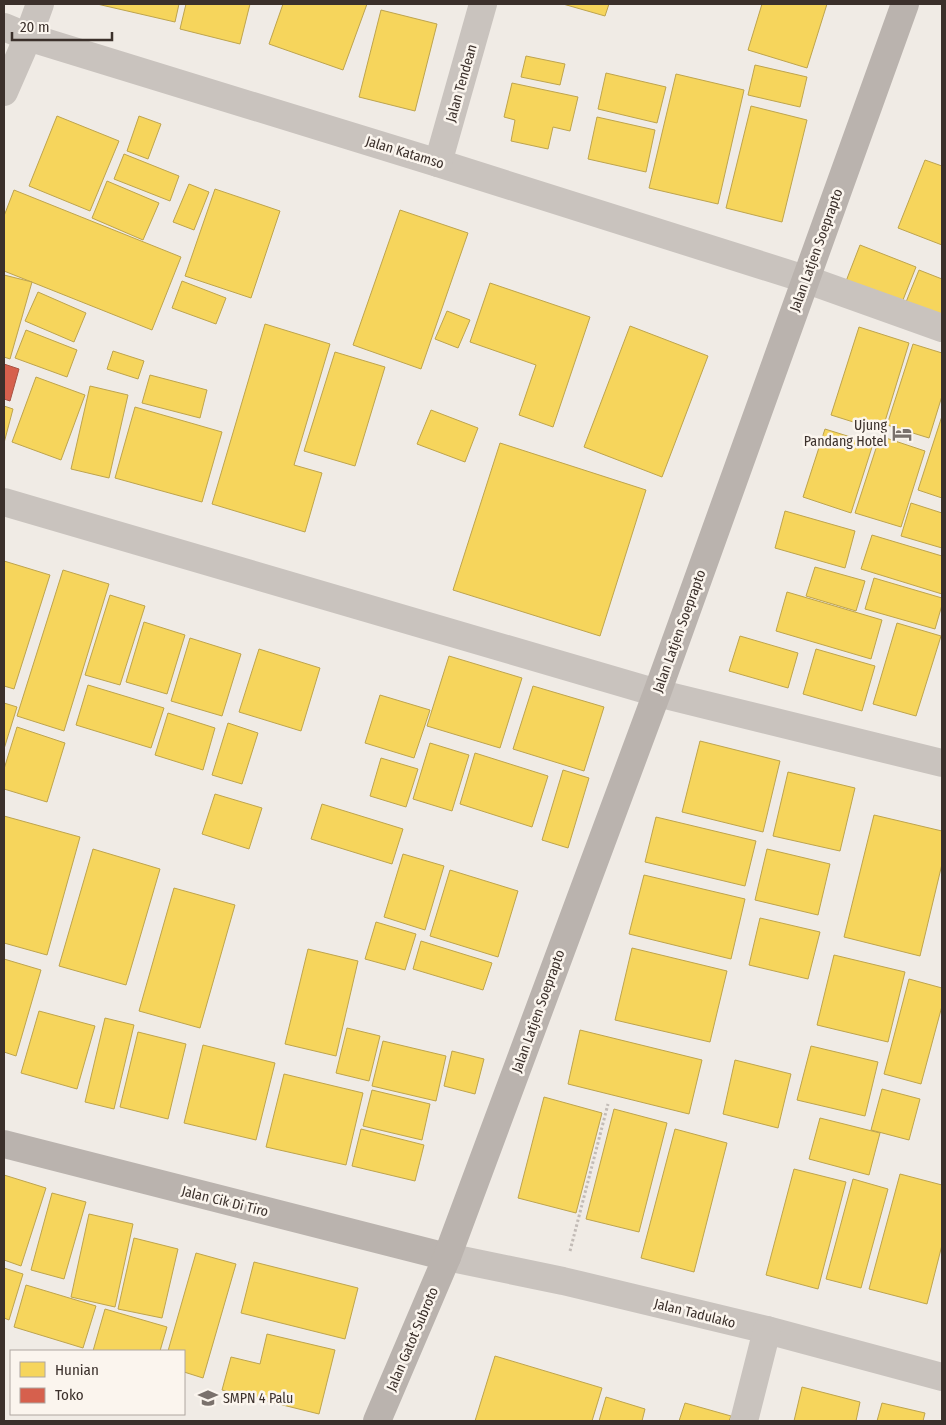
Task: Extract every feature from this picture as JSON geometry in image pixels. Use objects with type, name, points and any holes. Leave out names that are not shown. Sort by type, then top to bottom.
[{"type":"street","points":[[4,92],[16,32],[40,4]]},
{"type":"street","name":"Jalan Tendean","points":[[438,163],[483,4]]},
{"type":"street","name":"Jalan Latjen Soeprapto","points":[[447,1257],[657,693],[905,4]]},
{"type":"street","name":"Jalan Katamso","points":[[16,32],[805,279],[942,328]]},
{"type":"street","points":[[4,502],[657,693],[942,763]]},
{"type":"street","name":"Jalan Cik Di Tiro","points":[[4,1144],[447,1257]]},
{"type":"street","name":"Jalan Tadulako","points":[[447,1257],[563,1281],[767,1330],[942,1377]]},
{"type":"street","name":"Jalan Gatot Subroto","points":[[376,1421],[447,1257]]},
{"type":"street","points":[[744,1421],[767,1330]]},
{"type":"path","points":[[563,1281],[608,1104]]},
{"type":"building: Hunian","points":[[97,4],[179,4],[175,22]]},
{"type":"building: Hunian","points":[[186,4],[250,4],[240,44],[180,29]]},
{"type":"building: Hunian","points":[[283,4],[367,4],[343,70],[269,44]]},
{"type":"building: Hunian","points":[[563,4],[609,4],[605,16]]},
{"type":"building: Hunian","points":[[762,4],[827,4],[807,68],[748,50]]},
{"type":"building: Hunian","points":[[381,10],[437,24],[415,111],[359,97]]},
{"type":"building: Hunian","points":[[526,56],[565,64],[560,85],[521,77]]},
{"type":"building: Hunian","points":[[755,65],[807,77],[800,107],[748,95]]},
{"type":"building: Hunian","points":[[606,73],[666,87],[657,123],[598,109]]},
{"type":"building: Hunian","points":[[676,74],[744,90],[718,204],[649,188]]},
{"type":"building: Hunian","points":[[512,83],[578,97],[570,131],[553,127],[548,149],[511,141],[515,120],[504,117]]},
{"type":"building: Hunian","points":[[751,106],[807,120],[782,222],[726,208]]},
{"type":"building: Hunian","points":[[57,116],[119,141],[90,211],[29,186]]},
{"type":"building: Hunian","points":[[139,116],[161,124],[148,159],[127,151]]},
{"type":"building: Hunian","points":[[597,117],[655,130],[646,172],[588,159]]},
{"type":"building: Hunian","points":[[124,154],[179,176],[170,201],[114,179]]},
{"type":"building: Hunian","points":[[925,160],[942,166],[942,245],[898,228]]},
{"type":"building: Hunian","points":[[107,181],[159,203],[143,240],[92,218]]},
{"type":"building: Hunian","points":[[189,184],[209,192],[194,230],[173,222]]},
{"type":"building: Hunian","points":[[215,189],[280,211],[251,298],[185,276]]},
{"type":"building: Hunian","points":[[14,190],[181,257],[152,330],[4,271],[4,216]]},
{"type":"building: Hunian","points":[[400,210],[468,233],[421,369],[353,345]]},
{"type":"building: Hunian","points":[[860,245],[916,267],[899,310],[843,289]]},
{"type":"building: Hunian","points":[[919,270],[942,279],[942,318],[904,307]]},
{"type":"building: Hunian","points":[[4,275],[32,282],[10,359],[4,357]]},
{"type":"building: Hunian","points":[[182,281],[226,298],[216,324],[172,308]]},
{"type":"building: Hunian","points":[[490,283],[590,317],[553,427],[519,415],[536,365],[470,342]]},
{"type":"building: Hunian","points":[[38,292],[86,313],[74,342],[25,321]]},
{"type":"building: Hunian","points":[[447,311],[470,320],[458,348],[435,339]]},
{"type":"building: Hunian","points":[[265,324],[330,344],[294,465],[322,473],[305,532],[212,504]]},
{"type":"building: Hunian","points":[[630,326],[708,356],[662,477],[584,447]]},
{"type":"building: Hunian","points":[[859,327],[909,343],[882,431],[831,415]]},
{"type":"building: Hunian","points":[[26,330],[77,350],[67,377],[15,358]]},
{"type":"building: Hunian","points":[[913,344],[942,353],[942,396],[929,438],[887,425]]},
{"type":"building: Hunian","points":[[113,351],[144,361],[138,379],[107,369]]},
{"type":"building: Hunian","points":[[335,352],[385,367],[355,466],[304,451]]},
{"type":"building: Hunian","points":[[150,375],[207,390],[200,418],[142,403]]},
{"type":"building: Hunian","points":[[36,377],[85,395],[61,460],[12,442]]},
{"type":"building: Hunian","points":[[90,386],[128,395],[109,478],[71,469]]},
{"type":"building: Hunian","points":[[4,406],[13,409],[4,443]]},
{"type":"building: Hunian","points":[[135,407],[222,432],[202,502],[115,478]]},
{"type":"building: Hunian","points":[[431,410],[478,428],[465,462],[417,444]]},
{"type":"building: Hunian","points":[[942,416],[942,498],[918,490]]},
{"type":"building: Hunian","points":[[825,429],[873,444],[851,513],[803,497]]},
{"type":"building: Hunian","points":[[880,436],[925,451],[901,527],[855,513]]},
{"type":"building: Hunian","points":[[500,443],[646,490],[600,636],[453,590]]},
{"type":"building: Hunian","points":[[911,503],[942,513],[942,548],[901,536]]},
{"type":"building: Hunian","points":[[785,511],[855,531],[845,568],[775,548]]},
{"type":"building: Hunian","points":[[872,535],[942,556],[942,594],[861,569]]},
{"type":"building: Hunian","points":[[4,561],[50,575],[14,689],[4,686]]},
{"type":"building: Hunian","points":[[815,567],[865,581],[856,611],[806,596]]},
{"type":"building: Hunian","points":[[63,570],[109,584],[64,731],[17,716]]},
{"type":"building: Hunian","points":[[874,578],[942,598],[942,605],[935,629],[865,609]]},
{"type":"building: Hunian","points":[[787,592],[882,620],[871,659],[776,631]]},
{"type":"building: Hunian","points":[[110,595],[145,606],[120,685],[85,675]]},
{"type":"building: Hunian","points":[[144,622],[185,635],[167,694],[126,682]]},
{"type":"building: Hunian","points":[[897,623],[941,636],[916,716],[873,704]]},
{"type":"building: Hunian","points":[[740,636],[798,653],[788,688],[729,671]]},
{"type":"building: Hunian","points":[[190,638],[241,654],[222,716],[171,701]]},
{"type":"building: Hunian","points":[[259,649],[320,668],[301,731],[239,712]]},
{"type":"building: Hunian","points":[[816,649],[875,666],[862,711],[803,694]]},
{"type":"building: Hunian","points":[[449,656],[522,678],[500,748],[427,726]]},
{"type":"building: Hunian","points":[[88,685],[164,708],[151,748],[76,725]]},
{"type":"building: Hunian","points":[[533,686],[604,707],[584,771],[513,749]]},
{"type":"building: Hunian","points":[[380,695],[430,710],[414,758],[365,743]]},
{"type":"building: Hunian","points":[[4,703],[17,707],[4,749]]},
{"type":"building: Hunian","points":[[168,713],[215,728],[203,770],[155,755]]},
{"type":"building: Hunian","points":[[228,723],[258,733],[242,784],[212,775]]},
{"type":"building: Hunian","points":[[17,727],[65,743],[47,802],[4,789],[4,769]]},
{"type":"building: Hunian","points":[[700,741],[780,761],[763,832],[682,812]]},
{"type":"building: Hunian","points":[[430,743],[469,755],[452,811],[413,799]]},
{"type":"building: Hunian","points":[[475,753],[548,776],[532,827],[460,804]]},
{"type":"building: Hunian","points":[[381,758],[418,769],[406,807],[370,796]]},
{"type":"building: Hunian","points":[[563,770],[589,778],[568,848],[542,840]]},
{"type":"building: Hunian","points":[[788,772],[855,788],[840,851],[773,836]]},
{"type":"building: Hunian","points":[[215,794],[262,808],[249,849],[202,834]]},
{"type":"building: Hunian","points":[[322,804],[403,829],[392,864],[311,839]]},
{"type":"building: Hunian","points":[[874,815],[942,831],[942,864],[920,956],[844,937]]},
{"type":"building: Hunian","points":[[4,816],[80,837],[47,955],[4,943]]},
{"type":"building: Hunian","points":[[656,817],[756,841],[745,886],[645,862]]},
{"type":"building: Hunian","points":[[93,849],[160,869],[126,985],[59,966]]},
{"type":"building: Hunian","points":[[767,849],[830,864],[818,915],[755,900]]},
{"type":"building: Hunian","points":[[403,854],[444,866],[425,930],[384,917]]},
{"type":"building: Hunian","points":[[450,870],[518,891],[498,957],[430,936]]},
{"type":"building: Hunian","points":[[644,875],[745,899],[731,959],[629,934]]},
{"type":"building: Hunian","points":[[174,888],[235,905],[200,1028],[139,1011]]},
{"type":"building: Hunian","points":[[760,918],[820,932],[808,979],[749,965]]},
{"type":"building: Hunian","points":[[376,922],[416,934],[405,970],[365,959]]},
{"type":"building: Hunian","points":[[421,941],[492,963],[483,990],[413,969]]},
{"type":"building: Hunian","points":[[632,948],[727,971],[710,1042],[615,1020]]},
{"type":"building: Hunian","points":[[308,949],[358,961],[336,1056],[285,1044]]},
{"type":"building: Hunian","points":[[834,955],[905,972],[888,1042],[817,1025]]},
{"type":"building: Hunian","points":[[4,959],[41,970],[16,1056],[4,1052]]},
{"type":"building: Hunian","points":[[909,979],[942,988],[942,1006],[921,1084],[884,1074]]},
{"type":"building: Hunian","points":[[39,1011],[95,1026],[77,1089],[21,1073]]},
{"type":"building: Hunian","points":[[105,1018],[134,1025],[114,1109],[85,1102]]},
{"type":"building: Hunian","points":[[347,1028],[380,1036],[369,1081],[336,1073]]},
{"type":"building: Hunian","points":[[580,1030],[702,1060],[689,1114],[568,1084]]},
{"type":"building: Hunian","points":[[138,1032],[186,1044],[168,1119],[120,1107]]},
{"type":"building: Hunian","points":[[383,1041],[446,1056],[436,1101],[372,1086]]},
{"type":"building: Hunian","points":[[203,1045],[275,1063],[256,1140],[184,1123]]},
{"type":"building: Hunian","points":[[811,1046],[878,1062],[865,1116],[797,1100]]},
{"type":"building: Hunian","points":[[452,1051],[484,1059],[475,1094],[444,1086]]},
{"type":"building: Hunian","points":[[735,1060],[791,1074],[778,1128],[723,1114]]},
{"type":"building: Hunian","points":[[284,1074],[363,1093],[346,1165],[266,1147]]},
{"type":"building: Hunian","points":[[882,1089],[920,1099],[909,1140],[871,1130]]},
{"type":"building: Hunian","points":[[372,1090],[430,1104],[422,1140],[363,1126]]},
{"type":"building: Hunian","points":[[544,1097],[602,1113],[576,1213],[518,1198]]},
{"type":"building: Hunian","points":[[614,1109],[667,1123],[639,1232],[586,1219]]},
{"type":"building: Hunian","points":[[820,1118],[880,1133],[869,1175],[809,1159]]},
{"type":"building: Hunian","points":[[361,1129],[424,1145],[415,1181],[352,1166]]},
{"type":"building: Hunian","points":[[675,1129],[727,1143],[694,1272],[641,1258]]},
{"type":"building: Hunian","points":[[794,1169],[846,1182],[818,1289],[766,1275]]},
{"type":"building: Hunian","points":[[900,1174],[942,1185],[942,1245],[927,1304],[869,1289]]},
{"type":"building: Hunian","points":[[4,1175],[46,1188],[21,1266],[4,1260]]},
{"type":"building: Hunian","points":[[853,1179],[888,1189],[861,1288],[826,1279]]},
{"type":"building: Hunian","points":[[52,1193],[86,1202],[64,1279],[31,1270]]},
{"type":"building: Hunian","points":[[89,1214],[133,1224],[115,1307],[71,1297]]},
{"type":"building: Hunian","points":[[134,1238],[178,1249],[162,1318],[118,1309]]},
{"type":"building: Hunian","points":[[196,1253],[236,1264],[203,1378],[185,1372],[185,1350],[168,1350]]},
{"type":"building: Hunian","points":[[254,1262],[358,1288],[345,1339],[241,1313]]},
{"type":"building: Hunian","points":[[4,1268],[23,1274],[9,1320],[4,1318]]},
{"type":"building: Hunian","points":[[26,1285],[96,1306],[83,1348],[14,1327]]},
{"type":"building: Hunian","points":[[105,1309],[167,1327],[160,1350],[93,1350]]},
{"type":"building: Hunian","points":[[267,1334],[335,1350],[319,1414],[222,1390],[231,1357],[260,1364]]},
{"type":"building: Hunian","points":[[495,1356],[602,1388],[592,1421],[475,1421]]},
{"type":"building: Hunian","points":[[802,1387],[860,1402],[856,1421],[794,1421]]},
{"type":"building: Hunian","points":[[606,1397],[645,1409],[642,1421],[599,1421]]},
{"type":"building: Hunian","points":[[685,1403],[731,1416],[729,1421],[679,1421]]},
{"type":"building: Hunian","points":[[882,1403],[925,1413],[923,1421],[877,1421]]},
{"type":"building: Toko","points":[[4,364],[19,369],[10,401],[4,399]]},
{"type":"place","name":"Ujung Pandang Hotel","points":[[902,433]]},
{"type":"place","name":"SMPN 4 Palu","points":[[208,1398]]}]
